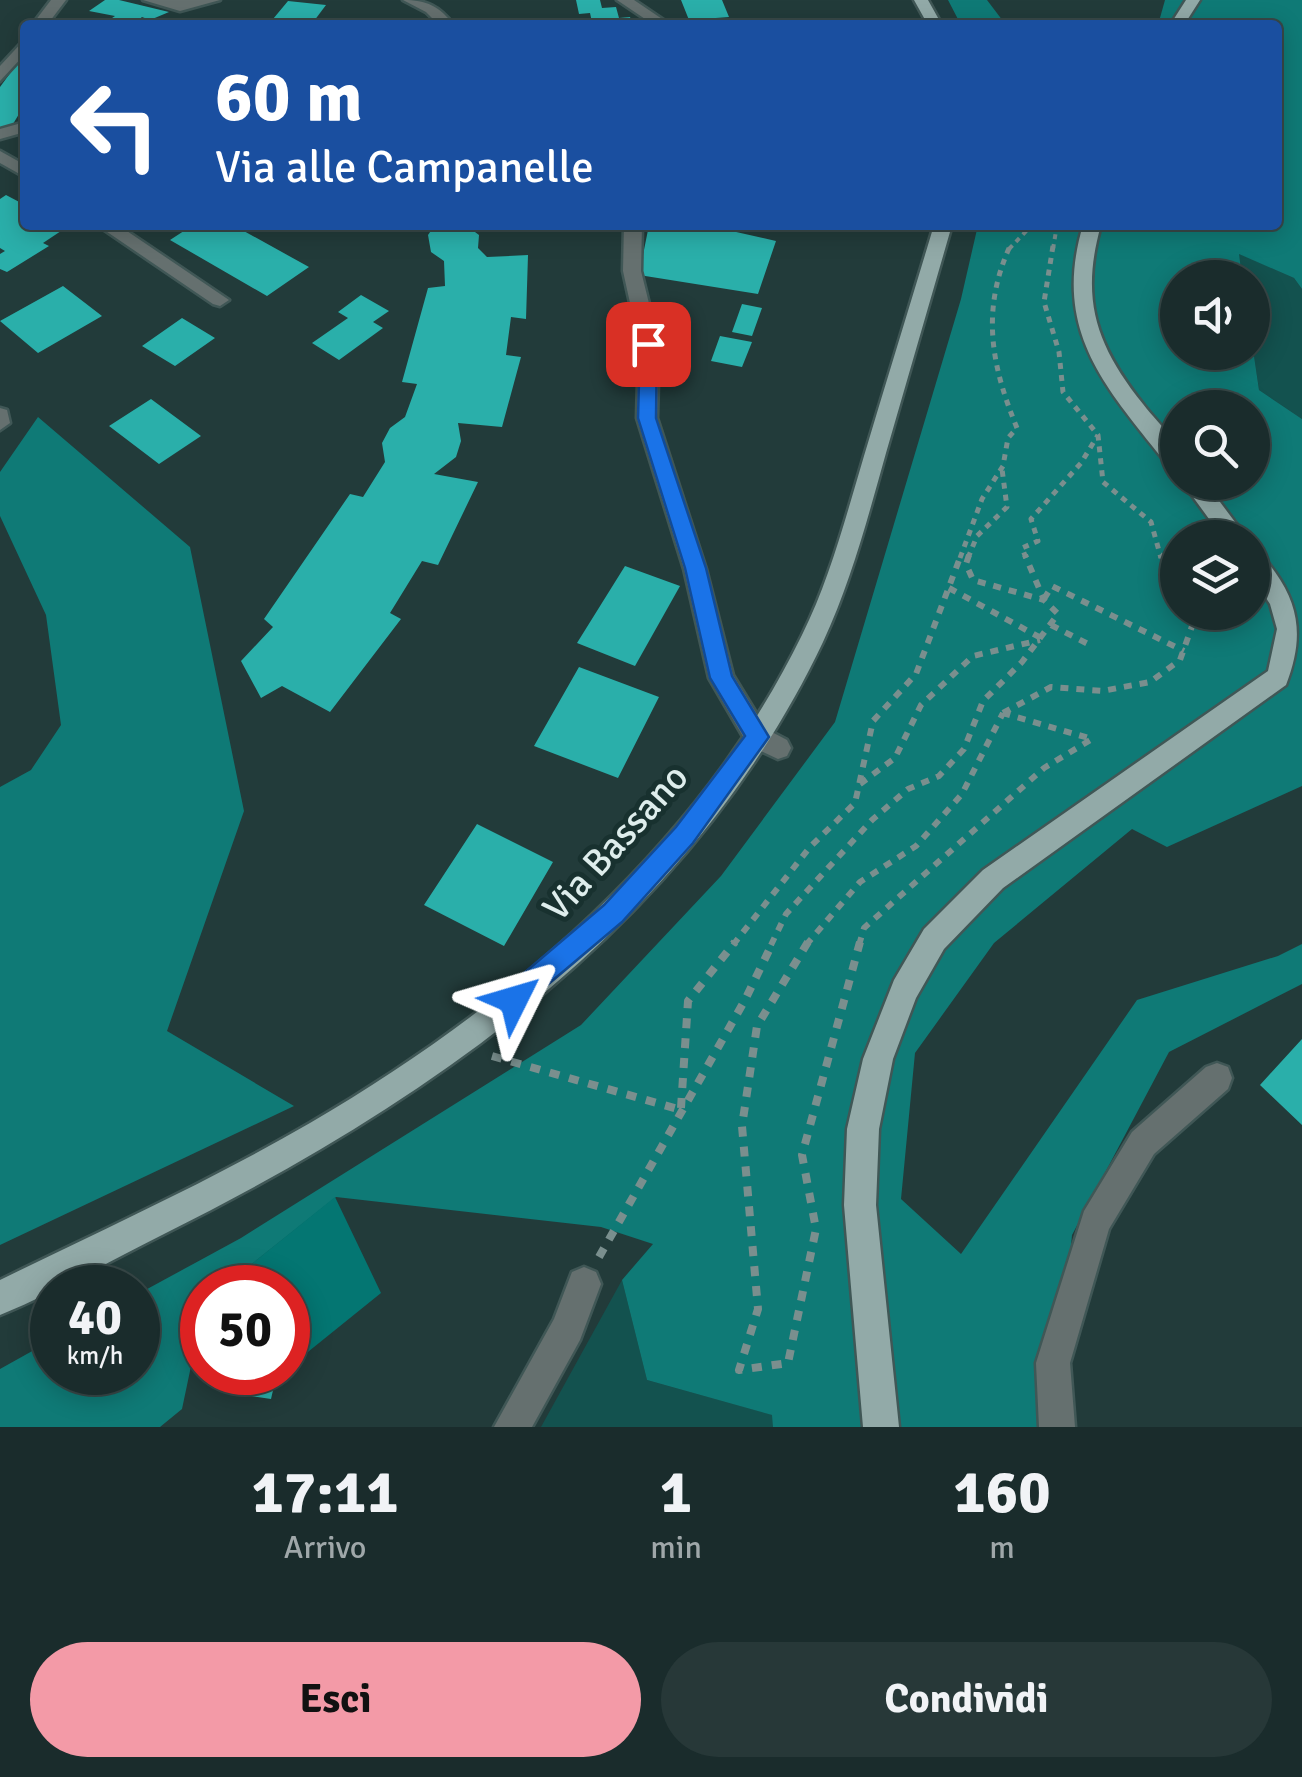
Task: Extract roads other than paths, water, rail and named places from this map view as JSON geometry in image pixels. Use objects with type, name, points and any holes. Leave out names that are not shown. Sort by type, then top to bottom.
[{"type":"main road","name":"Via Bassano","points":[[0,1298],[263,1166],[362,1109],[468,1036],[613,914],[768,743],[812,641],[854,522],[942,230]]},
{"type":"main road","points":[[1091,230],[1079,278],[1079,308],[1115,383],[1160,439]]},
{"type":"main road","points":[[1207,500],[1222,520]]},
{"type":"main road","points":[[880,1427],[860,1206],[863,1129],[878,1059],[904,990],[934,939],[994,879],[1277,678],[1292,652],[1294,635],[1270,582]]},
{"type":"street","points":[[43,20],[59,0]]},
{"type":"street","points":[[150,0],[180,7],[214,0]]},
{"type":"street","points":[[410,0],[431,9],[443,20]]},
{"type":"street","points":[[624,0],[656,20]]},
{"type":"street","points":[[173,20],[180,7]]},
{"type":"street","points":[[0,76],[20,50]]},
{"type":"street","points":[[114,230],[220,300]]},
{"type":"street","points":[[633,230],[632,271],[648,344],[647,418],[695,568],[722,678],[768,743]]},
{"type":"street","points":[[0,415],[0,423]]},
{"type":"street","points":[[1057,1427],[1053,1363],[1095,1222],[1143,1143],[1218,1078]]},
{"type":"street","points":[[512,1427],[568,1328],[584,1284]]}]
